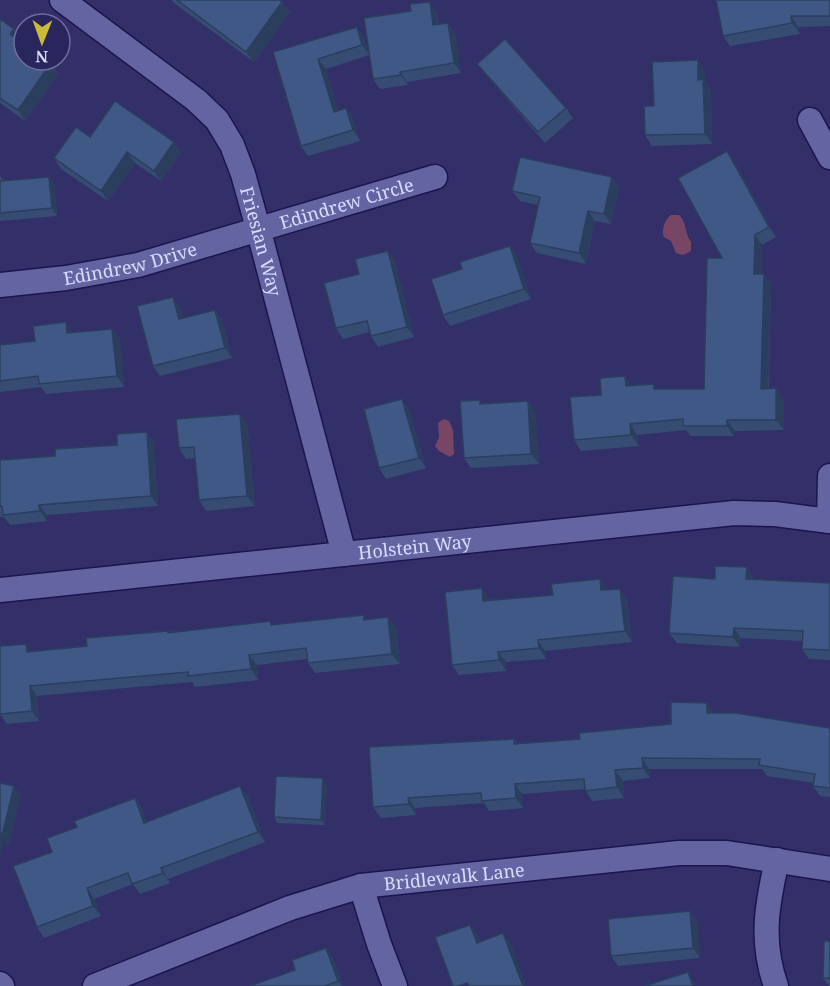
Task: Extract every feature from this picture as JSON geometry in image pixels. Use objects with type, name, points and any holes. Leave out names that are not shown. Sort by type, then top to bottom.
[{"type":"street","name":"Friesian Way","points":[[62,0],[196,100],[217,120],[232,145],[243,174],[258,228],[344,554]]},
{"type":"street","points":[[810,120],[830,157]]},
{"type":"street","name":"Edindrew Circle","points":[[258,228],[435,177]]},
{"type":"street","name":"Edindrew Drive","points":[[0,285],[66,278],[138,265],[258,228]]},
{"type":"street","points":[[829,521],[830,476]]},
{"type":"street","name":"Holstein Way","points":[[0,590],[734,513],[775,514],[829,521]]},
{"type":"street","name":"Bridlewalk Lane","points":[[95,986],[290,908],[361,886],[679,853],[727,853],[830,869]]},
{"type":"street","points":[[776,986],[769,966],[766,917],[777,860]]},
{"type":"street","points":[[361,886],[395,986]]},
{"type":"shaded area","points":[[671,215],[679,215],[682,218],[691,242],[691,251],[683,255],[676,253],[671,241],[664,237],[664,225]]},
{"type":"shaded area","points":[[444,419],[449,421],[453,430],[454,454],[450,457],[435,446],[439,437],[438,423]]},
{"type":"building","points":[[177,0],[280,0],[282,2],[246,52]]},
{"type":"building","points":[[716,0],[830,0],[830,16],[791,16],[792,23],[723,36]]},
{"type":"building","points":[[430,2],[433,25],[448,23],[454,63],[373,79],[364,18],[411,11],[410,4]]},
{"type":"building","points":[[0,19],[12,28],[10,34],[12,35],[12,72],[45,72],[18,110],[0,98]]},
{"type":"building","points":[[357,27],[362,45],[318,59],[334,112],[346,108],[353,130],[301,146],[273,52]]},
{"type":"building","points":[[505,39],[566,108],[538,132],[477,64]]},
{"type":"building","points":[[698,60],[698,80],[703,79],[705,134],[645,135],[644,106],[654,106],[652,62]]},
{"type":"building","points":[[115,101],[174,142],[154,171],[127,152],[101,191],[54,158],[76,127],[90,137]]},
{"type":"building","points":[[727,151],[769,227],[755,235],[754,274],[764,274],[761,389],[776,388],[776,420],[727,420],[727,426],[683,426],[683,419],[630,424],[631,435],[574,440],[570,397],[601,395],[600,378],[625,376],[626,386],[654,384],[654,389],[704,389],[707,258],[722,258],[678,178]]},
{"type":"building","points":[[520,157],[612,177],[604,214],[588,211],[579,253],[530,243],[540,197],[512,191]]},
{"type":"building","points":[[49,177],[52,208],[0,213],[0,181]]},
{"type":"building","points":[[510,246],[524,289],[443,315],[431,279],[462,269],[460,262]]},
{"type":"building","points":[[388,251],[407,327],[371,336],[367,321],[336,328],[324,283],[359,274],[355,259]]},
{"type":"building","points":[[173,297],[179,319],[215,310],[225,348],[153,366],[137,306]]},
{"type":"building","points":[[66,322],[67,333],[112,329],[117,376],[39,384],[38,376],[0,381],[0,345],[35,341],[33,326]]},
{"type":"building","points":[[402,399],[419,458],[379,468],[364,409]]},
{"type":"building","points":[[480,400],[480,404],[528,401],[531,454],[464,458],[460,401]]},
{"type":"building","points":[[240,414],[247,496],[199,500],[194,447],[179,448],[176,419]]},
{"type":"building","points":[[147,432],[151,496],[39,505],[40,511],[3,515],[2,506],[0,506],[0,460],[55,456],[55,449],[117,445],[117,434]]},
{"type":"building","points":[[715,566],[747,567],[746,579],[830,583],[830,650],[802,649],[803,631],[734,628],[733,637],[669,633],[673,576],[715,579]]},
{"type":"building","points":[[600,579],[601,590],[620,589],[625,631],[538,640],[539,648],[498,652],[499,660],[452,665],[445,592],[482,588],[483,601],[553,595],[551,584]]},
{"type":"building","points":[[364,615],[364,620],[388,617],[392,654],[308,663],[306,648],[249,655],[251,669],[188,676],[188,672],[30,686],[32,711],[0,714],[0,646],[26,644],[27,652],[87,646],[86,638],[168,631],[168,633],[270,621],[271,625]]},
{"type":"building","points":[[671,702],[707,703],[707,713],[736,713],[830,728],[830,788],[813,786],[815,774],[759,765],[760,759],[642,758],[643,768],[615,770],[617,787],[585,791],[584,779],[515,784],[516,798],[482,801],[481,793],[408,798],[409,804],[373,807],[369,747],[514,739],[514,744],[580,739],[579,733],[671,724]]},
{"type":"building","points":[[276,776],[323,778],[321,820],[274,817]]},
{"type":"building","points":[[0,783],[14,786],[2,836],[0,831]]},
{"type":"building","points":[[240,786],[258,832],[161,868],[163,873],[132,884],[128,873],[87,888],[93,906],[37,927],[13,866],[52,852],[47,838],[77,827],[74,821],[135,798],[144,823]]},
{"type":"building","points":[[690,911],[693,948],[611,956],[608,919]]},
{"type":"building","points":[[470,925],[477,943],[503,933],[523,986],[469,986],[467,983],[453,986],[435,937]]},
{"type":"building","points":[[824,941],[830,941],[830,978],[823,978]]},
{"type":"building","points":[[326,948],[338,981],[325,986],[250,986],[295,970],[292,960]]},
{"type":"building","points":[[688,972],[693,986],[645,986]]}]
